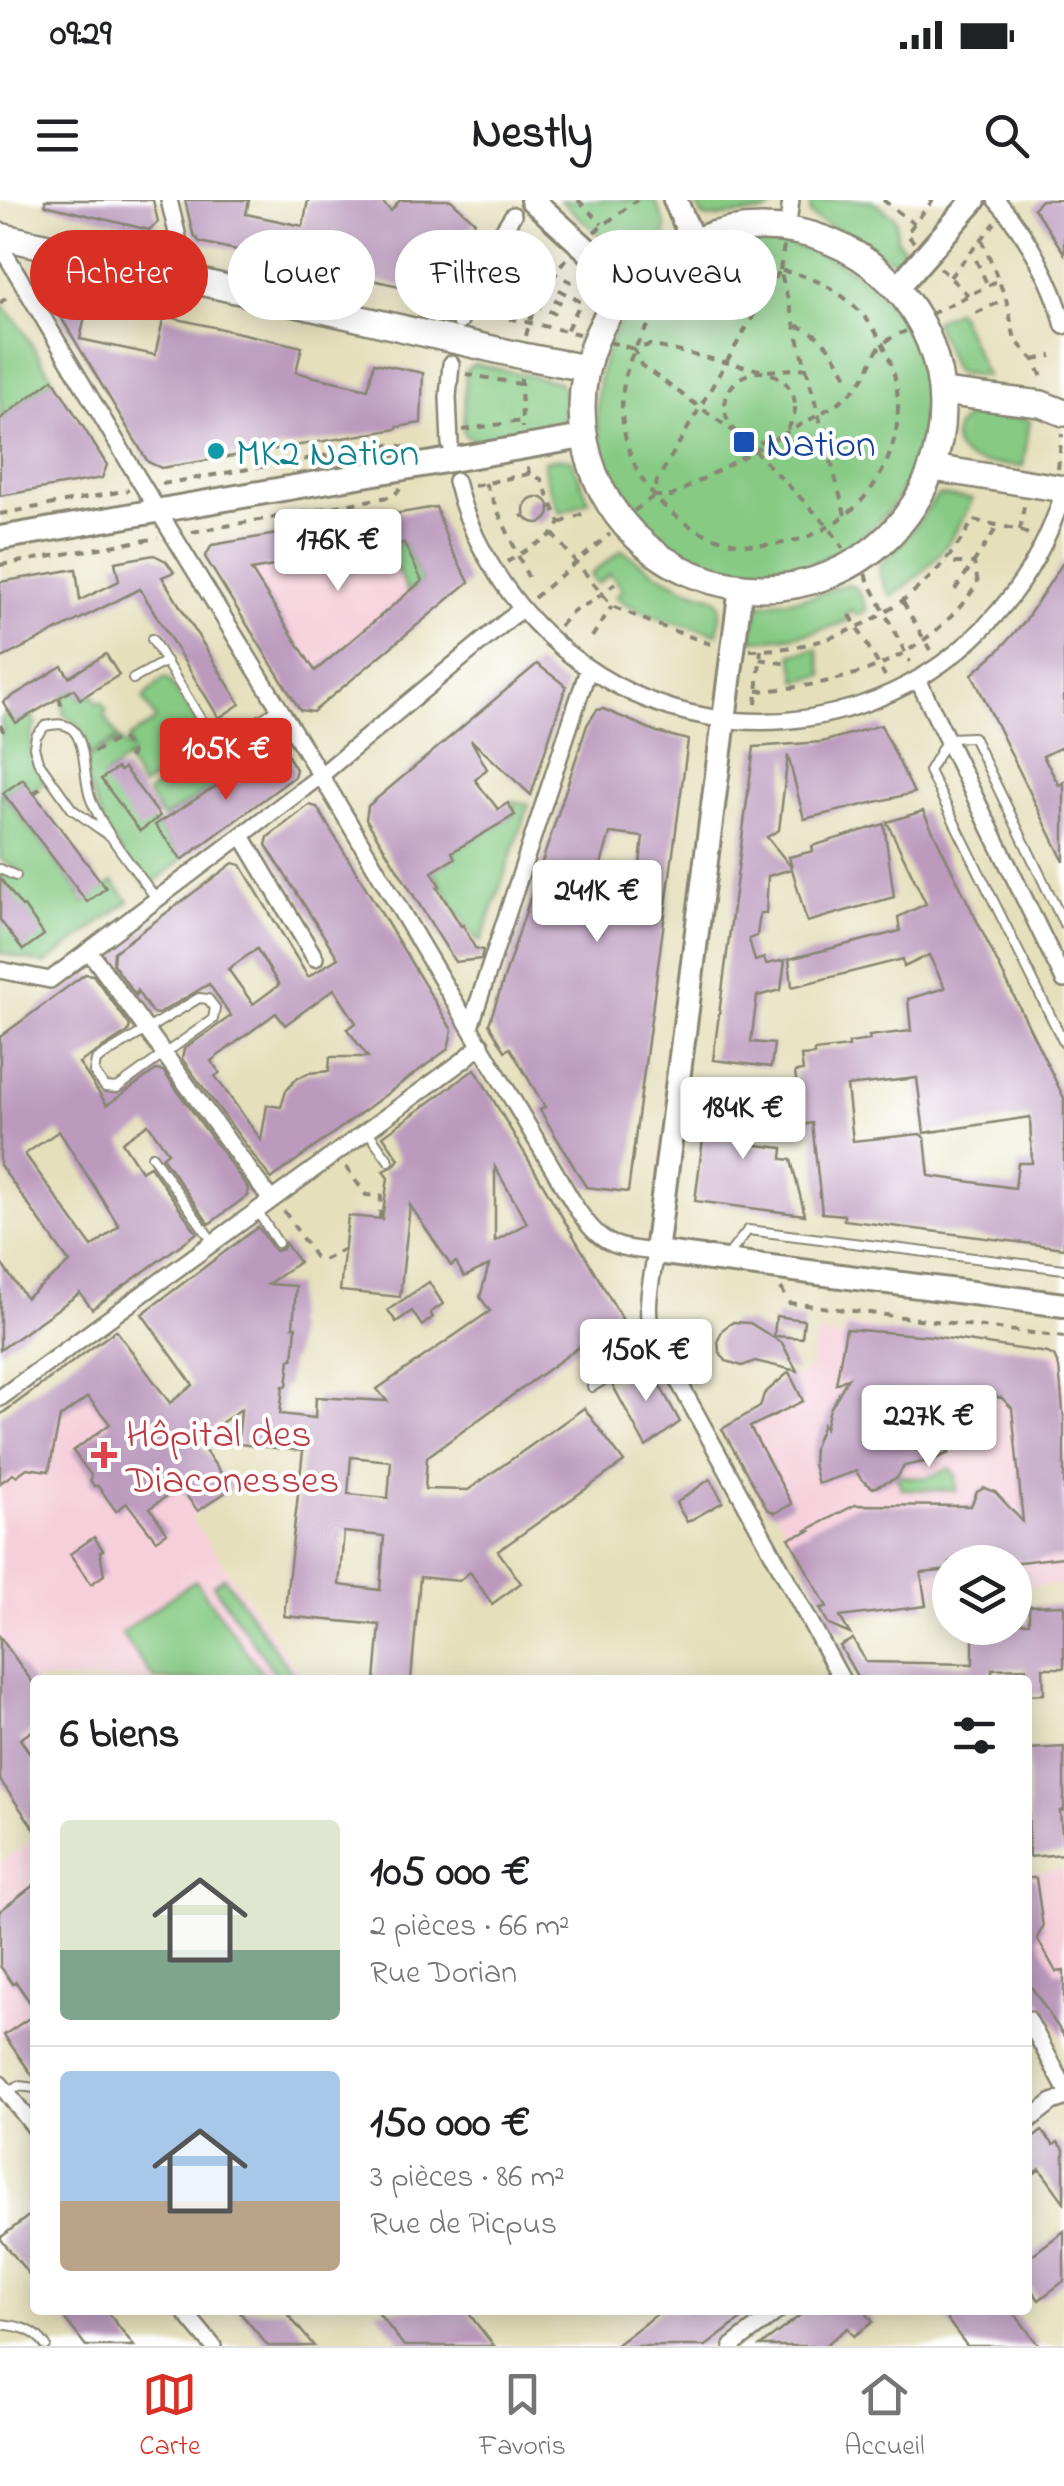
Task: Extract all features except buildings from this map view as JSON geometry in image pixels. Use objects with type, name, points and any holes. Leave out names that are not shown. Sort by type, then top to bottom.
[{"type":"main road","points":[[605,320],[586,368],[581,402],[583,437],[604,496],[641,542],[688,573],[741,588],[772,589],[802,584],[855,563],[884,542],[904,520],[933,468],[943,418],[936,356],[920,321],[897,288],[874,266],[847,249],[802,233],[736,230]]},
{"type":"main road","points":[[0,236],[30,243]]},
{"type":"main road","points":[[208,284],[586,368]]},
{"type":"main road","points":[[942,392],[1041,404],[1064,413]]},
{"type":"main road","points":[[933,468],[1062,483]]},
{"type":"street","points":[[169,200],[176,230]]},
{"type":"street","points":[[675,200],[688,230]]},
{"type":"street","points":[[897,288],[974,200]]},
{"type":"street","points":[[996,200],[1033,250],[1064,326]]},
{"type":"street","points":[[460,322],[488,254],[523,207],[576,247]]},
{"type":"street","points":[[0,245],[577,1209],[602,1240],[656,1252],[1064,1305]]},
{"type":"street","points":[[450,444],[451,364]]},
{"type":"street","points":[[0,538],[159,511],[414,456],[583,437]]},
{"type":"street","points":[[456,481],[474,534],[509,593],[528,603],[547,636],[588,670],[620,688],[654,703],[724,720],[794,720],[830,714],[867,704],[918,680],[967,645],[1004,608],[1057,531],[1062,483]]},
{"type":"street","points":[[741,588],[648,1324],[839,1675]]},
{"type":"street","points":[[0,970],[50,980],[320,776],[528,603]]},
{"type":"street","points":[[470,1027],[588,670]]},
{"type":"street","points":[[918,680],[1064,980]]},
{"type":"street","points":[[242,836],[316,958]]},
{"type":"street","points":[[89,950],[277,1204]]},
{"type":"street","points":[[0,1398],[257,1211],[277,1204],[481,1044]]},
{"type":"street","points":[[1032,2026],[1064,2086]]},
{"type":"street","points":[[4,2089],[30,2118]]},
{"type":"street","points":[[1032,2118],[1064,2098]]},
{"type":"street","points":[[187,2315],[212,2346]]},
{"type":"street","points":[[732,2346],[772,2315]]},
{"type":"lane","points":[[152,639],[217,746]]},
{"type":"lane","points":[[133,679],[166,661]]},
{"type":"lane","points":[[189,765],[279,708]]},
{"type":"lane","points":[[108,835],[72,809],[38,761],[36,736],[45,726],[57,724],[77,734],[89,796],[108,835],[157,900]]},
{"type":"lane","points":[[1064,924],[973,738],[948,738],[929,771],[1064,1043]]},
{"type":"lane","points":[[0,870],[16,876]]},
{"type":"lane","points":[[199,998],[208,999],[216,1008],[213,1019],[165,1054],[117,1088],[105,1088],[94,1072],[96,1060],[147,1030],[199,998]]},
{"type":"lane","points":[[368,1130],[389,1162]]},
{"type":"lane","points":[[152,1156],[213,1242]]},
{"type":"lane","points":[[257,1211],[278,1243]]},
{"type":"lane","points":[[723,1261],[748,1230],[1064,1269]]},
{"type":"lane","points":[[592,1387],[658,1347]]},
{"type":"lane","points":[[4,2089],[30,2087]]},
{"type":"lane","points":[[0,2324],[24,2327],[46,2346]]},
{"type":"path","points":[[578,200],[602,224]]},
{"type":"path","points":[[596,230],[638,200]]},
{"type":"path","points":[[882,200],[914,224]]},
{"type":"path","points":[[915,243],[906,234],[933,200]]},
{"type":"path","points":[[950,278],[995,223]]},
{"type":"path","points":[[982,239],[1006,300],[1015,340],[1034,360],[1045,384]]},
{"type":"path","points":[[654,496],[657,481],[780,270],[784,245]]},
{"type":"path","points":[[556,269],[567,259]]},
{"type":"path","points":[[976,260],[988,286]]},
{"type":"path","points":[[940,268],[968,295]]},
{"type":"path","points":[[780,270],[845,514]]},
{"type":"path","points":[[780,270],[818,282],[850,302],[883,342],[898,390],[895,440],[874,486],[830,527],[792,542],[767,545],[716,538],[672,514],[639,474],[622,424],[626,372],[650,323],[670,302],[695,285],[722,274],[780,270]]},
{"type":"path","points":[[931,314],[999,280]]},
{"type":"path","points":[[556,289],[580,302],[566,331]]},
{"type":"path","points":[[0,304],[6,298]]},
{"type":"path","points":[[556,300],[565,305]]},
{"type":"path","points":[[976,312],[1006,300]]},
{"type":"path","points":[[556,314],[560,316]]},
{"type":"path","points":[[516,320],[579,334]]},
{"type":"path","points":[[526,336],[530,320]]},
{"type":"path","points":[[797,326],[825,343],[850,381]]},
{"type":"path","points":[[634,511],[654,496],[672,496],[820,414],[856,387],[883,342],[906,331]]},
{"type":"path","points":[[609,342],[634,349],[650,345],[784,380],[795,398],[794,419],[773,440],[756,442],[740,436],[641,366],[634,349]]},
{"type":"path","points":[[1034,360],[1052,356]]},
{"type":"path","points":[[808,368],[743,375],[728,390],[724,407],[729,423],[830,527],[843,548]]},
{"type":"path","points":[[521,373],[522,432]]},
{"type":"path","points":[[466,374],[521,384]]},
{"type":"path","points":[[464,430],[521,422]]},
{"type":"path","points":[[1062,483],[1064,430]]},
{"type":"path","points":[[0,514],[392,444],[414,456],[394,496],[0,565]]},
{"type":"path","points":[[527,464],[529,474]]},
{"type":"path","points":[[474,486],[529,474],[542,479],[560,523]]},
{"type":"path","points":[[485,483],[528,577]]},
{"type":"path","points":[[1020,530],[1024,506]]},
{"type":"path","points":[[506,562],[554,534],[560,523],[587,512]]},
{"type":"path","points":[[750,650],[800,646],[856,626],[903,602],[946,563],[973,520],[1030,535]]},
{"type":"path","points":[[955,590],[998,526]]},
{"type":"path","points":[[554,534],[612,606],[716,646]]},
{"type":"path","points":[[528,603],[610,534]]},
{"type":"path","points":[[946,563],[974,563]]},
{"type":"path","points":[[757,691],[818,684],[878,666],[925,640],[945,625],[978,583],[974,563]]},
{"type":"path","points":[[865,574],[910,662]]},
{"type":"path","points":[[560,627],[573,611],[593,602],[615,583]]},
{"type":"path","points":[[903,602],[931,651]]},
{"type":"path","points":[[592,637],[612,606]]},
{"type":"path","points":[[850,614],[886,677]]},
{"type":"path","points":[[756,704],[761,650]]},
{"type":"path","points":[[760,660],[787,664]]},
{"type":"path","points":[[0,725],[0,736]]},
{"type":"path","points":[[83,758],[120,737],[132,753],[127,761]]},
{"type":"path","points":[[343,1163],[366,1195],[381,1196],[380,1219]]},
{"type":"path","points":[[277,1204],[315,1257],[325,1259],[345,1249]]},
{"type":"path","points":[[770,1266],[788,1302],[1064,1337]]},
{"type":"shaded area","points":[[435,507],[469,582],[313,712],[299,710],[205,557]]},
{"type":"shaded area","points":[[846,1326],[1064,1354],[1064,1585],[1032,1586],[1032,1545],[932,1545],[932,1593],[827,1607],[776,1513],[767,1509],[750,1428],[803,1401],[792,1377],[811,1368],[816,1333],[843,1338]]},
{"type":"shaded area","points":[[116,1330],[232,1488],[190,1517],[301,1675],[30,1675],[30,1825],[0,1781],[0,1415]]},
{"type":"shaded area","points":[[30,1842],[30,2072],[5,2036],[0,2038],[0,1866]]},
{"type":"shaded area","points":[[1064,1869],[1064,2040],[1049,2014],[1041,2014],[1032,1997],[1032,1872]]},
{"type":"green space","points":[[560,200],[655,200],[666,227],[666,230],[593,230]]},
{"type":"green space","points":[[693,200],[773,200],[771,209],[765,212],[708,218]]},
{"type":"green space","points":[[811,200],[871,200],[896,218],[897,240],[907,252],[898,259],[885,257],[810,214]]},
{"type":"green space","points":[[777,244],[824,256],[877,291],[912,344],[924,391],[918,455],[888,511],[865,534],[838,551],[809,564],[777,570],[713,564],[657,534],[634,511],[617,484],[604,455],[598,423],[600,375],[623,320],[777,320]]},
{"type":"green space","points":[[0,301],[53,379],[0,419]]},
{"type":"green space","points":[[957,310],[986,376],[954,370],[934,321]]},
{"type":"green space","points":[[476,364],[559,382],[565,406],[559,424],[475,440],[466,436],[466,371]]},
{"type":"green space","points":[[979,413],[1030,420],[1023,466],[980,462],[960,452],[955,431],[964,419]]},
{"type":"green space","points":[[562,458],[573,463],[589,501],[560,513],[547,481],[544,461]]},
{"type":"green space","points":[[941,495],[972,499],[939,554],[891,597],[880,576],[880,565]]},
{"type":"green space","points":[[404,543],[422,581],[408,593],[386,547]]},
{"type":"green space","points":[[622,550],[685,588],[716,598],[721,605],[718,634],[624,603],[616,596],[623,589],[610,574],[597,584],[590,575]]},
{"type":"green space","points":[[845,584],[857,589],[867,610],[856,615],[852,610],[846,613],[849,620],[813,632],[752,640],[756,610],[761,604],[814,596]]},
{"type":"green space","points":[[817,649],[823,675],[797,681],[792,654]]},
{"type":"green space","points":[[163,678],[168,679],[204,733],[201,746],[142,787],[127,761],[129,757],[102,779],[152,821],[182,860],[148,887],[108,835],[84,772],[90,757],[120,741],[131,751],[128,739],[156,720],[143,698]]},
{"type":"green space","points":[[74,689],[80,699],[93,695],[97,704],[101,702],[118,738],[88,755],[82,731],[64,715],[62,696]]},
{"type":"green space","points":[[9,712],[17,723],[31,715],[36,724],[31,754],[45,782],[32,792],[22,779],[3,794],[84,903],[113,882],[129,901],[45,964],[0,953],[0,869],[16,875],[20,870],[0,859],[0,719]]},
{"type":"green space","points":[[256,730],[270,752],[163,818],[147,793],[186,770],[189,773]]},
{"type":"green space","points":[[513,801],[529,804],[481,942],[433,871],[455,858],[452,852],[514,815]]},
{"type":"green space","points":[[950,1468],[956,1476],[957,1491],[902,1489],[897,1478],[926,1477]]},
{"type":"green space","points":[[224,1577],[293,1675],[276,1675],[213,1585]]},
{"type":"green space","points":[[195,1580],[263,1675],[151,1675],[121,1633]]},
{"type":"place","name":"Nation","points":[[744,442]]},
{"type":"place","name":"MK2 Nation","points":[[216,451]]},
{"type":"place","name":"Hôpital des Diaconesses","points":[[104,1455]]}]
